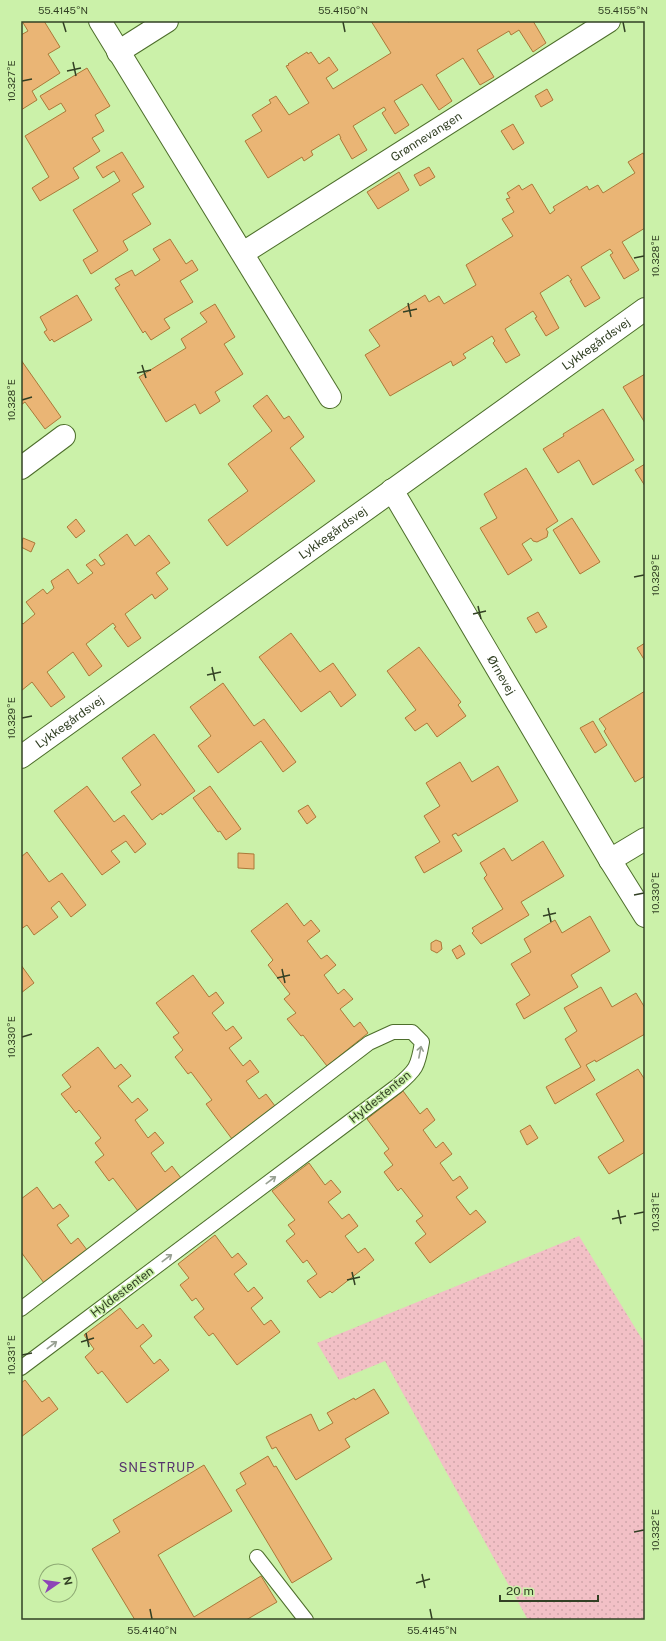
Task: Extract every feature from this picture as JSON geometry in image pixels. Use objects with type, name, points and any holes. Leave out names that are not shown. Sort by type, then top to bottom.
[{"type":"street","points":[[100,21],[243,252],[330,397]]},
{"type":"street","points":[[118,52],[168,21]]},
{"type":"street","name":"Grønnevangen","points":[[243,252],[610,21]]},
{"type":"street","name":"Lykkegårdsvej","points":[[21,757],[645,309]]},
{"type":"street","points":[[21,468],[64,436]]},
{"type":"street","name":"Ørnevej","points":[[392,490],[610,860],[645,916]]},
{"type":"street","points":[[610,860],[645,838]]},
{"type":"lane","name":"Hyldestenten","points":[[21,1310],[368,1043],[393,1032],[412,1032],[422,1042],[419,1057],[413,1072],[397,1086],[21,1368]]},
{"type":"lane","points":[[257,1557],[306,1620]]},
{"type":"shaded area","points":[[579,1236],[645,1344],[645,1620],[528,1620],[385,1361],[339,1380],[317,1343]]},
{"type":"building","points":[[22,21],[44,21],[60,47],[48,54],[60,73],[32,91],[37,100],[21,110],[21,35],[28,31]]},
{"type":"building","points":[[371,21],[533,21],[546,43],[533,52],[519,30],[511,35],[509,31],[477,50],[494,77],[480,85],[463,58],[436,75],[452,101],[439,110],[422,84],[394,101],[409,125],[395,134],[382,113],[386,110],[384,107],[353,126],[367,150],[352,159],[339,134],[311,151],[313,155],[304,161],[302,157],[268,178],[245,141],[262,131],[252,115],[271,103],[269,100],[276,96],[289,115],[309,103],[286,66],[307,52],[308,54],[311,52],[319,64],[329,57],[338,70],[326,78],[333,89],[391,53]]},
{"type":"building","points":[[87,68],[110,106],[95,115],[104,131],[92,138],[100,151],[73,168],[79,178],[40,201],[32,188],[49,177],[25,136],[66,111],[61,103],[49,110],[40,96]]},
{"type":"building","points":[[547,89],[553,100],[541,107],[535,96]]},
{"type":"building","points":[[513,124],[524,143],[513,150],[501,131]]},
{"type":"building","points":[[122,152],[144,187],[132,194],[151,224],[123,241],[128,250],[91,274],[83,260],[98,251],[73,210],[120,181],[114,171],[103,178],[96,167]]},
{"type":"building","points":[[643,153],[645,156],[645,228],[622,242],[639,270],[624,279],[610,255],[613,253],[610,249],[581,267],[600,298],[585,307],[568,275],[540,293],[559,328],[546,336],[535,318],[537,317],[533,311],[505,329],[520,355],[506,363],[493,343],[495,341],[492,336],[463,354],[466,358],[453,366],[451,361],[390,396],[365,355],[380,346],[369,330],[425,295],[429,302],[439,296],[444,304],[476,285],[466,265],[513,236],[502,219],[514,212],[506,199],[510,198],[507,193],[519,185],[522,190],[532,184],[550,214],[555,210],[553,207],[587,186],[589,190],[598,185],[603,193],[635,173],[628,162]]},
{"type":"building","points":[[429,167],[435,177],[420,186],[414,175]]},
{"type":"building","points":[[399,172],[409,190],[378,209],[367,192]]},
{"type":"building","points":[[170,239],[186,264],[192,260],[198,270],[180,281],[193,302],[164,319],[170,328],[151,340],[145,331],[143,333],[115,288],[120,285],[115,279],[132,270],[135,276],[160,260],[153,249]]},
{"type":"building","points":[[77,295],[92,320],[54,342],[52,339],[50,341],[44,332],[47,330],[40,317]]},
{"type":"building","points":[[215,304],[235,337],[224,344],[243,374],[215,392],[220,401],[200,414],[195,404],[166,422],[139,377],[186,348],[181,339],[207,322],[200,313]]},
{"type":"building","points":[[21,360],[61,417],[45,429],[25,402],[21,405]]},
{"type":"building","points":[[645,374],[645,423],[623,387]]},
{"type":"building","points":[[267,395],[284,419],[289,416],[304,437],[290,448],[315,481],[227,546],[208,520],[248,491],[228,464],[272,431],[253,406]]},
{"type":"building","points":[[603,409],[634,460],[593,485],[579,460],[558,473],[543,449],[564,436],[563,434]]},
{"type":"building","points":[[645,464],[645,486],[635,470]]},
{"type":"building","points":[[526,468],[558,521],[546,529],[548,532],[547,537],[537,542],[533,541],[531,538],[522,544],[532,560],[508,575],[480,528],[497,518],[484,494]]},
{"type":"building","points":[[572,518],[600,562],[580,574],[553,530]]},
{"type":"building","points":[[76,519],[85,531],[76,538],[67,527]]},
{"type":"building","points":[[127,534],[135,546],[149,535],[170,563],[156,573],[168,589],[155,599],[152,594],[125,614],[141,638],[128,647],[114,628],[116,627],[113,623],[86,644],[102,666],[89,676],[73,652],[47,672],[65,697],[51,707],[32,682],[21,691],[21,622],[23,624],[35,614],[26,602],[43,589],[47,594],[54,588],[51,581],[68,569],[78,584],[93,573],[86,565],[95,559],[101,566],[105,564],[99,555]]},
{"type":"building","points":[[23,538],[35,543],[31,552],[21,547]]},
{"type":"building","points":[[538,612],[547,627],[536,633],[527,618]]},
{"type":"building","points":[[291,633],[320,672],[333,663],[356,695],[341,707],[330,691],[301,712],[259,657]]},
{"type":"building","points":[[645,643],[645,661],[637,648]]},
{"type":"building","points":[[419,647],[461,702],[458,705],[466,716],[437,737],[427,723],[415,731],[405,718],[416,710],[387,671]]},
{"type":"building","points":[[223,683],[254,726],[264,719],[296,762],[283,772],[261,741],[218,773],[198,746],[211,736],[190,707]]},
{"type":"building","points":[[645,691],[645,776],[635,782],[604,731],[606,729],[599,719]]},
{"type":"building","points":[[593,721],[607,745],[595,753],[580,728]]},
{"type":"building","points":[[154,734],[195,791],[162,815],[161,813],[152,820],[131,792],[141,785],[122,758]]},
{"type":"building","points":[[460,762],[472,782],[498,766],[518,801],[458,836],[456,833],[452,835],[462,851],[424,873],[415,857],[440,842],[424,816],[440,806],[426,783]]},
{"type":"building","points":[[87,786],[114,822],[124,815],[146,844],[135,853],[126,841],[111,851],[120,862],[102,875],[54,811]]},
{"type":"building","points":[[210,786],[241,829],[226,840],[220,831],[218,832],[193,798]]},
{"type":"building","points":[[308,805],[316,817],[307,824],[298,811]]},
{"type":"building","points":[[543,841],[564,876],[521,902],[529,915],[481,944],[472,933],[474,931],[472,928],[503,909],[484,878],[487,875],[480,863],[504,848],[512,861]]},
{"type":"building","points":[[27,852],[49,882],[62,873],[86,905],[71,917],[59,901],[51,908],[58,917],[34,935],[27,925],[21,929],[21,857]]},
{"type":"building","points":[[238,853],[254,854],[254,869],[238,868]]},
{"type":"building","points":[[287,903],[304,926],[311,920],[320,931],[307,941],[321,959],[327,955],[336,965],[324,975],[338,994],[344,989],[353,999],[340,1009],[354,1027],[360,1022],[368,1033],[327,1066],[303,1035],[301,1036],[287,1019],[296,1013],[284,999],[290,994],[268,965],[273,960],[251,931]]},
{"type":"building","points":[[590,916],[610,951],[571,975],[578,987],[524,1019],[516,1004],[530,995],[511,964],[531,952],[524,939],[555,920],[562,933]]},
{"type":"building","points":[[436,940],[441,942],[442,949],[437,953],[431,950],[431,943]]},
{"type":"building","points":[[460,945],[465,954],[457,959],[452,950]]},
{"type":"building","points":[[21,965],[34,983],[21,993]]},
{"type":"building","points":[[193,975],[209,997],[216,992],[224,1003],[212,1013],[226,1031],[233,1026],[242,1038],[229,1048],[243,1066],[250,1060],[259,1072],[246,1081],[259,1099],[266,1094],[275,1106],[232,1139],[206,1104],[212,1100],[191,1072],[188,1074],[175,1057],[183,1050],[173,1037],[179,1033],[156,1003]]},
{"type":"building","points":[[601,987],[612,1007],[636,993],[645,1008],[645,1034],[596,1062],[595,1060],[586,1065],[595,1080],[555,1104],[546,1087],[581,1067],[565,1039],[577,1031],[564,1008]]},
{"type":"building","points":[[98,1047],[115,1069],[121,1064],[131,1076],[118,1086],[132,1103],[138,1098],[148,1110],[135,1120],[148,1138],[155,1132],[164,1143],[151,1153],[165,1172],[172,1166],[181,1178],[138,1211],[113,1178],[109,1181],[95,1162],[104,1155],[95,1143],[101,1138],[79,1110],[76,1113],[61,1094],[71,1087],[62,1075]]},
{"type":"building","points":[[638,1069],[645,1080],[645,1152],[609,1174],[598,1157],[624,1141],[596,1094]]},
{"type":"building","points":[[403,1091],[420,1114],[427,1108],[435,1120],[423,1130],[436,1148],[443,1142],[452,1154],[440,1163],[453,1181],[460,1176],[468,1188],[456,1197],[470,1215],[476,1210],[486,1222],[430,1263],[415,1243],[426,1234],[416,1221],[423,1216],[401,1188],[398,1191],[384,1172],[393,1165],[384,1153],[389,1149],[367,1119]]},
{"type":"building","points":[[530,1125],[538,1138],[527,1145],[520,1131]]},
{"type":"building","points":[[309,1163],[325,1185],[331,1180],[341,1192],[328,1202],[342,1219],[349,1214],[358,1226],[345,1236],[358,1253],[365,1248],[374,1260],[332,1293],[330,1291],[320,1298],[307,1281],[317,1274],[307,1260],[303,1263],[286,1241],[295,1234],[288,1225],[295,1220],[272,1191]]},
{"type":"building","points":[[37,1187],[53,1209],[60,1204],[69,1216],[57,1225],[71,1244],[78,1238],[87,1250],[44,1283],[21,1252],[21,1199]]},
{"type":"building","points":[[215,1235],[232,1258],[238,1253],[247,1264],[234,1274],[248,1292],[254,1287],[263,1298],[251,1308],[264,1325],[271,1320],[280,1332],[237,1365],[213,1333],[209,1336],[194,1317],[204,1309],[196,1298],[192,1301],[180,1285],[189,1278],[178,1264]]},
{"type":"building","points":[[120,1308],[137,1329],[143,1324],[152,1336],[140,1346],[154,1364],[160,1359],[169,1370],[127,1403],[102,1371],[98,1374],[85,1357],[94,1349],[84,1335]]},
{"type":"building","points":[[25,1380],[42,1402],[49,1397],[58,1409],[21,1437],[21,1383]]},
{"type":"building","points":[[374,1389],[389,1413],[345,1439],[350,1447],[296,1480],[276,1447],[272,1449],[266,1437],[311,1414],[319,1431],[333,1423],[327,1413]]},
{"type":"building","points":[[268,1456],[274,1467],[276,1466],[332,1559],[292,1583],[236,1490],[246,1484],[240,1473]]},
{"type":"building","points":[[204,1465],[232,1511],[158,1555],[194,1617],[261,1576],[277,1602],[246,1620],[135,1620],[92,1549],[120,1532],[113,1520]]},
{"type":"district","name":"SNESTRUP","points":[[157,1467]]}]
